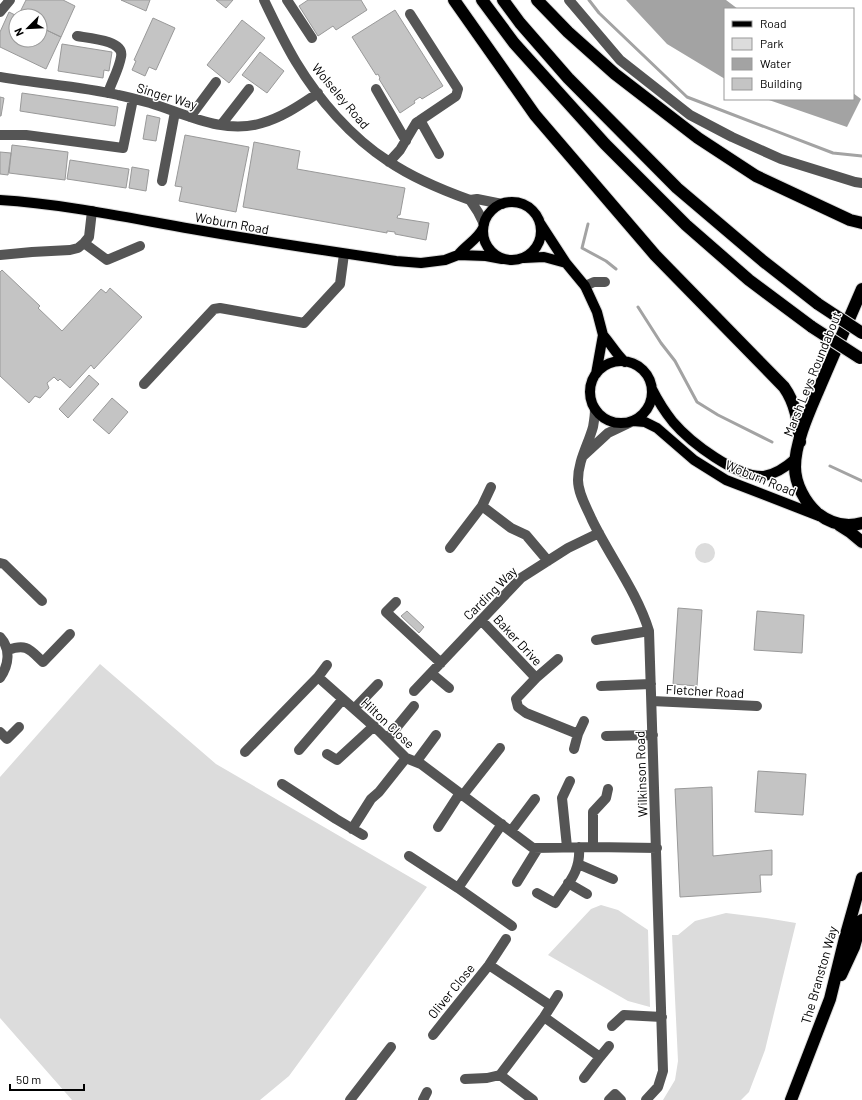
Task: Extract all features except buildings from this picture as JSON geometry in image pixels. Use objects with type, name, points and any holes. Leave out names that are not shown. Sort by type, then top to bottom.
[{"type":"highway","points":[[454,0],[535,115],[654,255],[784,387],[795,410],[800,442]]},
{"type":"highway","points":[[482,0],[514,43],[605,144],[686,225],[749,280],[812,327],[861,359]]},
{"type":"highway","points":[[503,0],[520,23],[568,78],[677,188],[763,261],[818,304],[862,333]]},
{"type":"highway","points":[[537,0],[568,32],[615,74],[698,138],[756,176],[850,220],[862,223]]},
{"type":"highway","name":"Marsh Leys Roundabout","points":[[826,519],[814,510],[803,494],[796,476],[796,459],[808,415],[862,289]]},
{"type":"highway","points":[[826,519],[844,525],[852,525],[862,522]]},
{"type":"highway","points":[[826,519],[850,532],[862,542]]},
{"type":"highway","name":"The Branston Way","points":[[791,1100],[830,1000],[845,938],[862,878]]},
{"type":"highway","points":[[830,1000],[854,947],[862,920]]},
{"type":"main road","name":"Woburn Road","points":[[0,200],[92,211],[246,239],[396,261],[421,263],[445,260],[458,255],[486,256],[502,259]]},
{"type":"main road","points":[[566,263],[544,257],[510,260],[502,259],[494,254],[487,247],[484,238],[483,226],[490,212],[502,204],[511,202],[520,203],[528,207],[535,213],[566,263],[585,286],[597,312],[603,336],[596,374],[590,391],[591,401],[595,409],[601,416],[610,421],[619,423],[631,422],[641,416],[648,408],[652,389],[649,379],[643,371],[635,365],[625,362],[617,362],[609,364],[596,374]]},
{"type":"main road","points":[[524,258],[537,246],[541,230],[539,221]]},
{"type":"main road","name":"Woburn Road","points":[[458,255],[475,239],[483,226]]},
{"type":"main road","points":[[603,336],[610,342],[615,352],[625,362]]},
{"type":"main road","name":"Woburn Road","points":[[652,389],[673,422],[691,440],[703,450],[738,470],[752,475],[764,476],[778,471],[796,459]]},
{"type":"main road","name":"Woburn Road","points":[[631,422],[645,422],[657,428],[694,460],[726,480],[826,519]]},
{"type":"street","points":[[0,12],[10,0]]},
{"type":"street","name":"Wolseley Road","points":[[264,0],[296,63],[318,93],[340,119],[361,140],[389,162],[424,181],[470,200],[477,199],[502,204]]},
{"type":"street","points":[[288,0],[312,38]]},
{"type":"street","points":[[569,0],[620,60],[690,115],[732,137],[781,159],[862,183]]},
{"type":"street","points":[[389,162],[400,150],[416,123],[456,96],[458,89],[410,14]]},
{"type":"street","points":[[77,36],[114,43],[120,48],[122,56],[108,93]]},
{"type":"street","name":"Singer Way","points":[[0,77],[108,93],[133,99],[221,126],[260,124],[289,112],[318,93]]},
{"type":"street","points":[[190,117],[216,82]]},
{"type":"street","points":[[221,126],[249,89]]},
{"type":"street","points":[[376,89],[406,141]]},
{"type":"street","points":[[0,135],[26,135],[123,148],[133,99]]},
{"type":"street","points":[[162,181],[175,112]]},
{"type":"street","points":[[420,120],[439,154]]},
{"type":"street","points":[[470,200],[478,212],[483,226]]},
{"type":"street","points":[[0,255],[70,250],[78,248],[84,244],[89,237],[92,211]]},
{"type":"street","points":[[84,244],[107,260],[140,246]]},
{"type":"street","points":[[144,384],[214,310],[220,308],[304,324],[340,284],[344,254]]},
{"type":"street","points":[[585,286],[594,282],[605,282]]},
{"type":"street","name":"Wilkinson Road","points":[[595,409],[593,429],[582,458],[578,481],[582,500],[632,593],[645,619],[649,631],[664,1071],[658,1087],[646,1100]]},
{"type":"street","points":[[582,458],[608,433],[631,422]]},
{"type":"street","points":[[450,548],[482,506],[491,486]]},
{"type":"street","points":[[482,506],[511,528],[526,535],[548,561]]},
{"type":"street","name":"Carding Way","points":[[414,691],[521,578],[568,548],[599,533]]},
{"type":"street","points":[[0,563],[4,564],[42,602]]},
{"type":"street","points":[[396,602],[386,612],[441,663]]},
{"type":"street","name":"Baker Drive","points":[[481,620],[536,678]]},
{"type":"street","points":[[596,640],[649,631]]},
{"type":"street","points":[[8,650],[17,646],[24,646],[43,662],[70,634]]},
{"type":"street","points":[[0,637],[4,640],[8,650],[6,670],[0,678]]},
{"type":"street","name":"Baker Drive","points":[[558,659],[536,678],[516,699],[518,707],[526,713],[578,734]]},
{"type":"street","points":[[245,752],[327,666]]},
{"type":"street","points":[[431,673],[449,688]]},
{"type":"street","name":"Hilton Close","points":[[318,677],[374,726],[406,758],[421,764],[533,848],[538,848]]},
{"type":"street","points":[[354,709],[378,684]]},
{"type":"street","points":[[600,686],[651,684]]},
{"type":"street","points":[[299,750],[343,699]]},
{"type":"street","name":"Fletcher Road","points":[[652,701],[757,706]]},
{"type":"street","points":[[387,739],[414,706]]},
{"type":"street","points":[[574,749],[578,734],[584,721]]},
{"type":"street","points":[[327,754],[337,760],[374,726]]},
{"type":"street","points":[[0,732],[7,739],[19,728]]},
{"type":"street","points":[[416,762],[436,735]]},
{"type":"street","points":[[606,736],[652,735]]},
{"type":"street","points":[[438,827],[462,794],[500,748]]},
{"type":"street","points":[[352,829],[371,799],[379,792],[406,758]]},
{"type":"street","points":[[567,847],[562,798],[570,781]]},
{"type":"street","points":[[282,784],[363,835]]},
{"type":"street","points":[[593,847],[593,812],[606,798],[608,789]]},
{"type":"street","points":[[511,831],[535,799]]},
{"type":"street","points":[[458,888],[502,824]]},
{"type":"street","points":[[537,893],[555,903],[577,871],[580,858],[579,847]]},
{"type":"street","points":[[517,882],[538,848],[657,848]]},
{"type":"street","points":[[409,856],[512,926]]},
{"type":"street","points":[[578,864],[613,878]]},
{"type":"street","points":[[568,883],[587,894]]},
{"type":"street","name":"Oliver Close","points":[[433,1034],[489,965],[506,939]]},
{"type":"street","name":"Oliver Close","points":[[489,965],[551,1006]]},
{"type":"street","points":[[465,1079],[487,1078],[500,1075],[544,1017],[558,995]]},
{"type":"street","points":[[612,1026],[624,1015],[662,1017]]},
{"type":"street","points":[[544,1017],[600,1057]]},
{"type":"street","points":[[584,1078],[609,1046]]},
{"type":"street","points":[[350,1100],[391,1047]]},
{"type":"street","points":[[500,1075],[533,1100]]},
{"type":"street","points":[[609,1100],[615,1094],[621,1100]]},
{"type":"green space","points":[[705,543],[712,546],[715,553],[712,560],[705,563],[698,560],[695,553],[698,546]]},
{"type":"green space","points":[[100,664],[216,764],[427,887],[289,1076],[260,1100],[72,1100],[0,1018],[0,777]]},
{"type":"green space","points":[[601,905],[618,910],[648,930],[650,1007],[628,1001],[548,955],[591,909]]},
{"type":"green space","points":[[726,913],[796,923],[765,1050],[749,1092],[741,1100],[663,1100],[675,1080],[678,1061],[672,935],[678,935],[695,921]]},
{"type":"water","points":[[626,0],[726,0],[737,8],[724,8],[724,78],[667,44]]},
{"type":"water","points":[[854,94],[861,99],[847,127],[769,100],[854,100]]},
{"type":"waterway","points":[[589,0],[599,13],[687,97],[833,153],[862,156]]},
{"type":"waterway","points":[[588,224],[582,248],[606,261],[616,269]]},
{"type":"waterway","points":[[638,307],[661,343],[675,361],[697,402],[718,415],[772,442]]},
{"type":"waterway","points":[[830,466],[862,481]]}]
